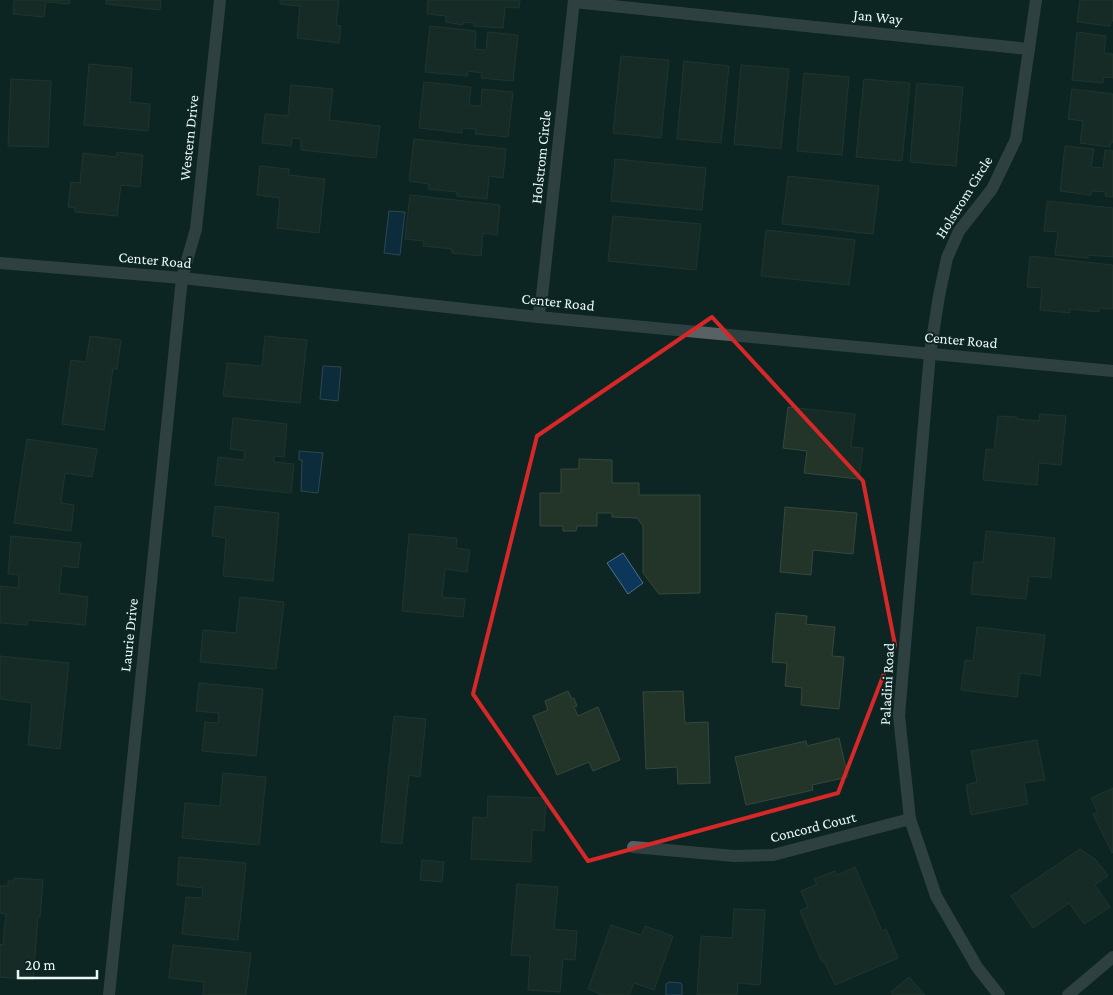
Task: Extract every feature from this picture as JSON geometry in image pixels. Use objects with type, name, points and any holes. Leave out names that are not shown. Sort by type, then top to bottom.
[{"type":"street","name":"Western Drive","points":[[182,278],[196,228],[220,0]]},
{"type":"street","name":"Holstrom Circle","points":[[930,353],[946,258],[959,232],[992,189],[1016,139],[1036,0]]},
{"type":"street","name":"Holstrom Circle","points":[[538,317],[542,296],[574,1]]},
{"type":"street","name":"Jan Way","points":[[574,1],[1029,48]]},
{"type":"street","name":"Center Road","points":[[0,263],[182,278],[538,317],[1113,371]]},
{"type":"street","name":"Laurie Drive","points":[[109,995],[182,278]]},
{"type":"street","name":"Paladini Road","points":[[930,353],[899,716],[910,819],[936,896],[977,967],[999,995]]},
{"type":"street","name":"Concord Court","points":[[633,847],[734,856],[773,855],[910,819]]},
{"type":"street","points":[[1068,995],[1113,957]]},
{"type":"highlighted area","points":[[712,317],[863,481],[895,645],[838,793],[588,861],[473,694],[537,436]]},
{"type":"water","points":[[389,211],[405,212],[400,255],[384,253]]},
{"type":"water","points":[[323,366],[341,367],[338,401],[320,399]]},
{"type":"water","points":[[299,451],[323,453],[318,493],[301,491],[302,460],[299,460]]},
{"type":"water","points":[[623,553],[643,583],[628,594],[607,563]]},
{"type":"water","points":[[669,982],[681,983],[682,995],[666,995],[666,984]]},
{"type":"building","points":[[14,0],[70,0],[69,4],[46,2],[44,17],[13,14]]},
{"type":"building","points":[[106,0],[161,0],[160,10],[106,4]]},
{"type":"building","points":[[280,0],[339,0],[336,25],[341,26],[339,43],[297,38],[300,6],[280,4]]},
{"type":"building","points":[[428,0],[520,0],[519,8],[505,7],[503,28],[474,26],[474,23],[463,22],[463,25],[446,22],[446,16],[427,14]]},
{"type":"building","points":[[1080,0],[1113,0],[1113,21],[1111,21],[1110,26],[1077,22]]},
{"type":"building","points":[[430,26],[476,31],[475,49],[486,50],[488,32],[518,35],[513,81],[481,78],[482,73],[468,71],[467,76],[425,72]]},
{"type":"building","points":[[1077,32],[1106,36],[1104,53],[1113,54],[1113,78],[1104,77],[1103,83],[1072,80]]},
{"type":"building","points":[[621,56],[669,60],[661,138],[613,133]]},
{"type":"building","points":[[684,61],[729,66],[721,143],[677,139]]},
{"type":"building","points":[[89,64],[132,68],[130,102],[150,104],[148,131],[84,125]]},
{"type":"building","points":[[741,65],[789,69],[781,149],[734,144]]},
{"type":"building","points":[[804,73],[849,77],[842,155],[797,151]]},
{"type":"building","points":[[11,79],[51,81],[48,147],[8,146]]},
{"type":"building","points":[[864,79],[910,83],[902,161],[856,157]]},
{"type":"building","points":[[424,82],[471,87],[469,105],[481,106],[482,89],[513,92],[508,137],[475,134],[476,129],[462,128],[462,133],[419,128]]},
{"type":"building","points":[[917,83],[963,87],[956,166],[910,162]]},
{"type":"building","points":[[291,85],[333,89],[329,120],[380,126],[376,158],[301,150],[301,139],[292,138],[291,146],[262,143],[265,114],[288,116]]},
{"type":"building","points":[[1072,89],[1113,94],[1113,143],[1111,142],[1110,147],[1080,143],[1083,121],[1068,119]]},
{"type":"building","points":[[414,139],[506,149],[503,178],[489,176],[487,199],[457,196],[457,192],[428,189],[429,184],[409,181]]},
{"type":"building","points":[[1065,146],[1094,149],[1091,167],[1103,168],[1105,150],[1113,151],[1113,197],[1105,196],[1106,192],[1092,191],[1091,195],[1060,191]]},
{"type":"building","points":[[117,152],[143,155],[140,187],[121,185],[117,216],[75,212],[75,208],[68,207],[71,182],[80,183],[83,153],[116,157]]},
{"type":"building","points":[[615,159],[706,168],[702,210],[611,201]]},
{"type":"building","points":[[260,166],[289,169],[288,175],[325,179],[319,233],[277,228],[280,198],[257,195]]},
{"type":"building","points":[[788,176],[879,186],[873,234],[782,224]]},
{"type":"building","points":[[410,195],[500,205],[497,235],[483,233],[481,256],[452,253],[452,249],[423,246],[424,241],[405,239]]},
{"type":"building","points":[[1047,201],[1113,208],[1113,257],[1088,255],[1088,258],[1055,255],[1058,232],[1044,231]]},
{"type":"building","points":[[613,216],[701,224],[696,270],[608,261]]},
{"type":"building","points":[[766,230],[855,240],[849,285],[761,276]]},
{"type":"building","points":[[1030,256],[1113,265],[1113,309],[1099,308],[1099,312],[1070,309],[1070,313],[1040,310],[1042,288],[1027,287]]},
{"type":"building","points":[[90,336],[121,340],[117,369],[113,369],[104,430],[62,424],[71,360],[86,362]]},
{"type":"building","points":[[265,336],[307,340],[300,403],[223,396],[227,363],[262,366]]},
{"type":"building","points":[[788,407],[855,414],[851,447],[863,448],[859,479],[804,473],[807,451],[783,448]]},
{"type":"building","points":[[1040,414],[1066,416],[1061,465],[1039,463],[1037,485],[983,480],[986,449],[994,450],[998,416],[1039,421]]},
{"type":"building","points":[[233,418],[287,424],[284,457],[274,456],[274,462],[294,464],[291,493],[215,485],[218,457],[244,460],[245,451],[230,449]]},
{"type":"building","points":[[27,439],[97,449],[92,477],[65,473],[61,503],[74,505],[71,531],[14,523]]},
{"type":"building","points":[[579,459],[612,460],[612,483],[639,483],[639,495],[700,495],[700,593],[659,594],[643,573],[643,526],[637,518],[612,517],[612,513],[597,513],[597,526],[577,526],[576,531],[563,531],[563,526],[540,526],[540,493],[561,493],[561,469],[579,469]]},
{"type":"building","points":[[215,506],[279,513],[273,581],[223,576],[226,538],[212,536]]},
{"type":"building","points":[[785,507],[857,513],[853,554],[813,550],[811,575],[780,572]]},
{"type":"building","points":[[986,531],[1055,538],[1051,578],[1029,576],[1026,599],[971,594],[974,562],[983,562]]},
{"type":"building","points":[[409,534],[457,538],[456,548],[470,550],[467,572],[445,569],[442,597],[465,599],[463,617],[402,611]]},
{"type":"building","points":[[11,536],[81,543],[78,568],[62,566],[59,593],[88,597],[85,625],[28,620],[27,625],[0,623],[0,586],[18,588],[19,575],[8,574]]},
{"type":"building","points":[[240,597],[284,602],[276,669],[200,662],[203,630],[236,633]]},
{"type":"building","points":[[776,613],[807,616],[806,624],[835,627],[832,656],[844,657],[839,709],[801,705],[802,688],[785,686],[787,663],[772,662]]},
{"type":"building","points":[[977,627],[1045,635],[1040,676],[1020,673],[1017,697],[961,690],[965,660],[973,661]]},
{"type":"building","points":[[0,656],[69,663],[60,749],[28,745],[32,703],[0,699]]},
{"type":"building","points":[[199,683],[263,689],[256,756],[202,751],[205,722],[218,723],[219,713],[196,711]]},
{"type":"building","points":[[568,691],[572,699],[574,698],[577,706],[574,707],[578,716],[598,707],[620,760],[593,771],[589,762],[557,775],[533,716],[548,710],[545,701]]},
{"type":"building","points":[[683,691],[685,723],[708,722],[710,783],[678,784],[677,767],[646,769],[643,692]]},
{"type":"building","points":[[394,716],[426,719],[420,777],[409,775],[402,844],[381,842]]},
{"type":"building","points":[[839,738],[848,777],[812,785],[813,790],[746,805],[735,757],[806,741],[807,746]]},
{"type":"building","points":[[1037,740],[1045,780],[1024,783],[1028,804],[971,815],[966,785],[977,782],[971,751]]},
{"type":"building","points":[[223,773],[266,777],[259,845],[182,838],[185,803],[220,806]]},
{"type":"building","points":[[1113,788],[1112,853],[1093,814],[1098,812],[1091,798]]},
{"type":"building","points":[[488,796],[546,798],[544,831],[532,830],[531,862],[471,859],[473,817],[487,818]]},
{"type":"building","points":[[1080,849],[1096,860],[1108,876],[1095,885],[1110,907],[1084,924],[1069,903],[1033,928],[1011,896]]},
{"type":"building","points":[[179,857],[246,863],[238,940],[182,934],[186,897],[202,898],[203,888],[177,885]]},
{"type":"building","points":[[422,860],[444,862],[442,882],[420,880]]},
{"type":"building","points":[[855,867],[882,931],[886,929],[898,958],[835,985],[824,961],[822,962],[800,911],[808,907],[801,891],[817,884],[814,879],[835,871],[837,875]]},
{"type":"building","points":[[14,878],[43,880],[33,980],[0,977],[0,944],[3,945],[6,914],[0,913],[0,886],[8,886],[8,881],[13,881]]},
{"type":"building","points":[[517,884],[558,887],[554,929],[577,931],[575,960],[563,959],[560,992],[528,990],[530,956],[511,955]]},
{"type":"building","points":[[734,909],[765,910],[760,985],[738,983],[737,995],[697,995],[701,936],[732,938]]},
{"type":"building","points":[[611,925],[641,935],[645,926],[673,936],[654,990],[634,983],[629,995],[600,995],[588,989]]},
{"type":"building","points":[[173,945],[251,953],[246,995],[203,995],[204,982],[169,978]]},
{"type":"building","points":[[909,977],[925,995],[893,995],[891,992]]}]
